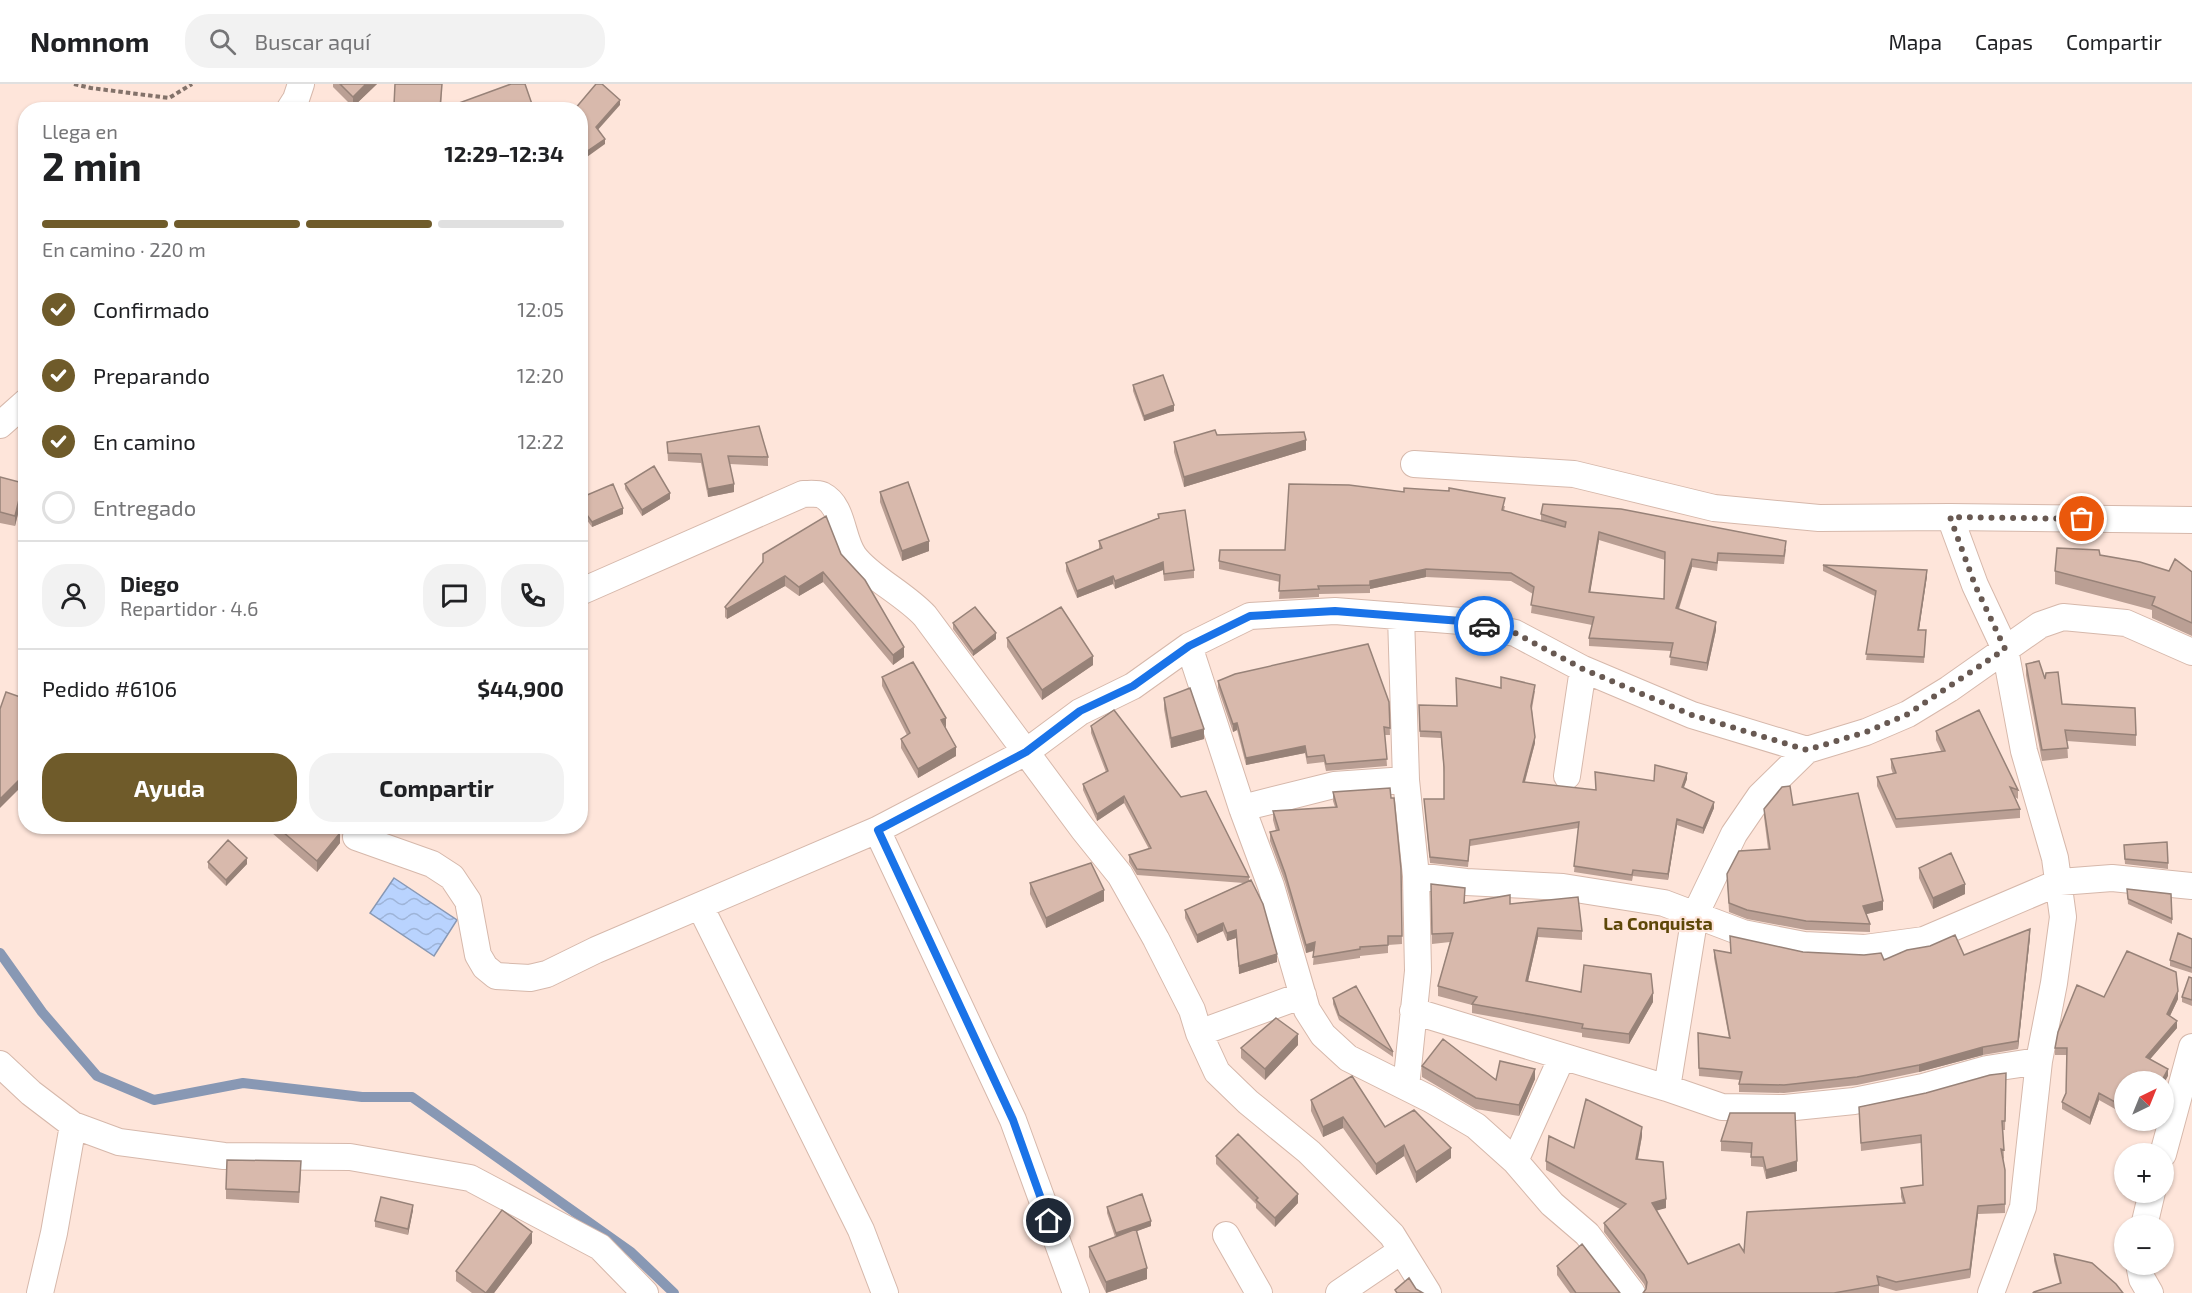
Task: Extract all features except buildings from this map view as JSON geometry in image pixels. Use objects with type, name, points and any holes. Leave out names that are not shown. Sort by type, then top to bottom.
[{"type":"street","points":[[0,425],[18,409]]},
{"type":"street","points":[[1414,464],[1574,474],[1714,508],[1819,518],[2192,520]]},
{"type":"street","points":[[588,588],[803,494],[820,494],[833,504],[853,555],[863,566],[915,605],[1120,875],[1192,1010],[1199,1033],[1217,1072],[1248,1102],[1309,1152],[1392,1235],[1428,1293]]},
{"type":"street","points":[[1950,517],[1975,585],[2005,649],[2024,752],[2055,858],[2063,917],[2054,983],[2039,1061],[2023,1207],[1991,1293]]},
{"type":"street","points":[[356,837],[432,864],[452,878],[468,900],[478,955],[485,967],[496,976],[530,978],[547,974],[596,950],[878,830],[1026,752],[1080,711],[1133,686],[1189,646],[1250,616],[1335,611],[1461,621],[1515,633],[1583,669],[1692,715],[1807,750]]},
{"type":"street","points":[[1401,616],[1406,780],[1416,876],[1418,971],[1406,1087]]},
{"type":"street","points":[[1667,1088],[1695,915],[1734,834],[1760,796],[1807,750],[1866,732],[1908,714],[2040,625],[2063,617],[2126,623],[2192,652]]},
{"type":"street","points":[[1189,646],[1242,808],[1271,886],[1307,1010],[1323,1035],[1348,1058],[1476,1126],[1515,1161],[1552,1204],[1587,1234],[1632,1293]]},
{"type":"street","points":[[1567,776],[1583,669]]},
{"type":"street","points":[[1242,808],[1334,785],[1406,780]]},
{"type":"street","points":[[878,830],[1013,1120],[1076,1293]]},
{"type":"street","points":[[1416,876],[1466,882],[1563,887],[1664,903],[1743,933],[1804,945],[1865,948],[1923,940],[2060,882],[2112,878],[2192,886]]},
{"type":"street","points":[[700,906],[861,1230],[885,1293]]},
{"type":"street","points":[[1199,1033],[1303,995]]},
{"type":"street","points":[[1413,1011],[1667,1088],[1722,1107],[1785,1108],[1854,1101],[1923,1087],[1987,1070],[2039,1061]]},
{"type":"street","points":[[2166,1143],[2192,1047]]},
{"type":"street","points":[[1515,1161],[1562,1058]]},
{"type":"street","points":[[0,1064],[31,1094],[73,1125],[118,1142],[224,1156],[350,1157],[470,1178],[600,1247],[645,1293]]},
{"type":"street","points":[[40,1293],[54,1233],[73,1125]]},
{"type":"street","points":[[1226,1235],[1259,1293]]},
{"type":"street","points":[[1339,1293],[1401,1251]]},
{"type":"street","points":[[2141,1275],[2150,1293]]},
{"type":"path","points":[[74,84],[169,98],[192,84]]},
{"type":"water","points":[[394,878],[457,920],[434,956],[370,913]]},
{"type":"waterway","points":[[0,953],[42,1012],[97,1076],[154,1100],[243,1083],[362,1097],[412,1097],[631,1252],[674,1293]]},
{"type":"way so far","points":[[1484,626],[1515,633],[1583,669],[1692,715],[1807,750],[1866,732],[1908,714],[1949,689],[2005,649],[1975,585],[1950,517],[2082,519]]},
{"type":"district","name":"La Conquista","points":[[1658,924]]},
{"type":"route","points":[[1049,1221],[1013,1120],[878,830],[1026,752],[1080,711],[1133,686],[1189,646],[1250,616],[1335,611],[1461,621],[1484,626]]}]
